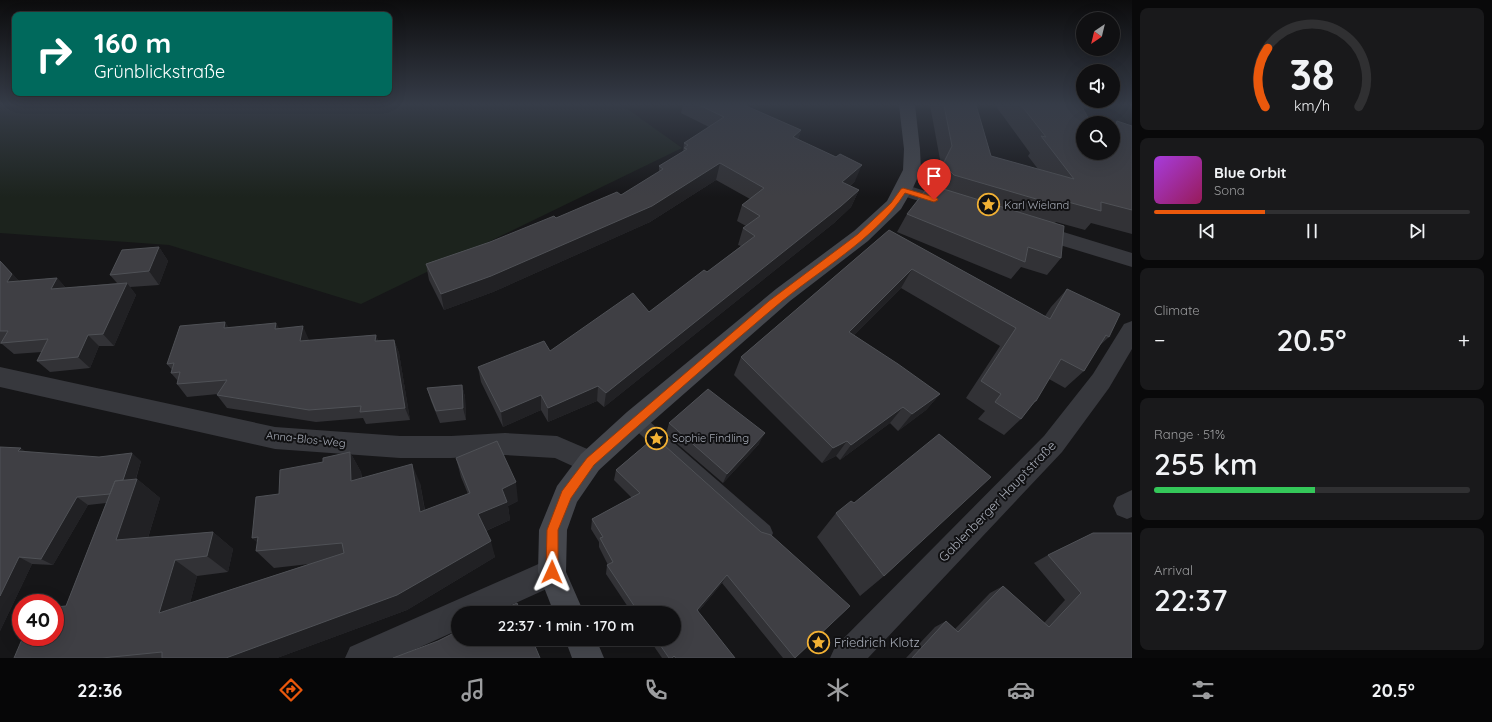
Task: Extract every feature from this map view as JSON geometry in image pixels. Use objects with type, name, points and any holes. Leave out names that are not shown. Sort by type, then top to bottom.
[{"type":"street","points":[[565,606],[552,572],[553,530],[566,494],[590,462],[636,420],[783,295],[861,236],[894,205],[912,170],[910,136]]},
{"type":"street","points":[[903,190],[965,209]]},
{"type":"street","points":[[1018,225],[1132,260]]},
{"type":"street","name":"Gablenberger Hauptstraße","points":[[846,658],[1053,444],[1101,381],[1132,330]]},
{"type":"street","name":"Anna-Blos-Weg","points":[[0,377],[275,438],[400,447],[451,447],[505,444],[556,447],[590,462]]},
{"type":"street","points":[[477,606],[552,572]]},
{"type":"street","points":[[362,658],[451,618]]},
{"type":"street","points":[[583,646],[588,658]]},
{"type":"lane","points":[[636,420],[763,533]]},
{"type":"shaded area","points":[[0,136],[665,136],[682,148],[361,304],[169,245],[0,233]]},
{"type":"building","points":[[695,136],[794,136],[793,137],[836,157],[840,154],[862,165],[842,182],[859,190],[841,206],[606,393],[598,386],[548,408],[541,395],[501,412],[478,367],[544,341],[550,351],[633,293],[649,312],[704,270],[707,272],[755,236],[743,228],[760,216],[742,205],[764,188],[720,163],[652,206],[491,276],[441,294],[426,264],[490,242],[554,216],[556,218],[617,192],[621,195],[663,169],[659,166],[687,149],[684,148],[688,145],[684,143]]},
{"type":"building","points":[[950,136],[985,136],[991,156],[1074,179],[1041,136],[1076,136],[1076,160],[1120,160],[1120,136],[1132,136],[1132,210],[1101,202],[1101,211],[1068,202],[1067,208],[954,175],[943,164],[952,146]]},
{"type":"building","points":[[937,187],[1064,226],[1061,258],[1028,247],[1025,262],[907,214],[925,191]]},
{"type":"building","points":[[889,230],[1050,319],[1067,289],[1120,314],[1109,337],[1106,335],[1084,371],[1061,359],[1036,401],[1021,419],[995,402],[1001,394],[981,381],[1016,328],[912,269],[849,332],[940,394],[912,414],[903,407],[851,445],[847,441],[833,448],[741,357]]},
{"type":"building","points":[[159,247],[149,271],[110,275],[122,250]]},
{"type":"building","points":[[0,261],[12,274],[7,282],[57,278],[51,289],[127,283],[103,334],[88,335],[78,357],[37,361],[48,339],[1,343],[8,331],[0,331]]},
{"type":"building","points":[[225,322],[224,328],[276,323],[275,329],[303,326],[300,341],[376,335],[375,341],[394,340],[405,408],[360,412],[361,406],[309,410],[217,395],[227,380],[177,384],[180,372],[171,373],[174,363],[167,364],[180,326]]},
{"type":"building","points":[[462,385],[463,408],[436,411],[427,388]]},
{"type":"building","points":[[708,389],[765,433],[727,474],[669,423]]},
{"type":"building","points":[[939,434],[991,477],[884,576],[836,513],[851,501],[854,503]]},
{"type":"building","points":[[655,437],[761,532],[771,535],[850,606],[795,658],[727,575],[697,610],[735,658],[676,658],[674,656],[669,658],[661,646],[681,646],[681,606],[634,606],[607,565],[613,562],[600,538],[603,537],[592,519],[640,493],[616,470]]},
{"type":"building","points":[[497,441],[516,482],[502,489],[507,502],[478,514],[491,541],[397,595],[226,658],[162,658],[162,652],[102,658],[14,658],[19,646],[64,646],[64,606],[66,606],[115,481],[137,479],[116,540],[213,532],[207,556],[175,560],[159,613],[344,553],[342,543],[256,551],[258,537],[252,538],[256,497],[279,494],[280,470],[323,462],[323,458],[350,452],[351,481],[412,464],[420,512],[470,493],[456,458]]},
{"type":"building","points":[[0,447],[21,448],[18,451],[99,457],[132,453],[123,480],[115,481],[110,494],[77,497],[41,559],[19,557],[0,596]]},
{"type":"building","points":[[1093,533],[1132,533],[1132,658],[912,658],[946,621],[958,632],[1003,586],[1049,627],[1081,593],[1048,555]]},
{"type":"building","points":[[517,603],[518,606],[510,606]]},
{"type":"building","points":[[451,634],[451,646],[535,646],[540,658],[393,658]]},
{"type":"place","name":"Karl Wieland","points":[[989,205]]},
{"type":"place","name":"Sophie Findling","points":[[657,438]]},
{"type":"place","name":"Friedrich Klotz","points":[[819,642]]},
{"type":"route","points":[[552,572],[553,530],[566,494],[590,462],[636,420],[773,303],[861,236],[894,205],[903,190],[934,200]]}]
